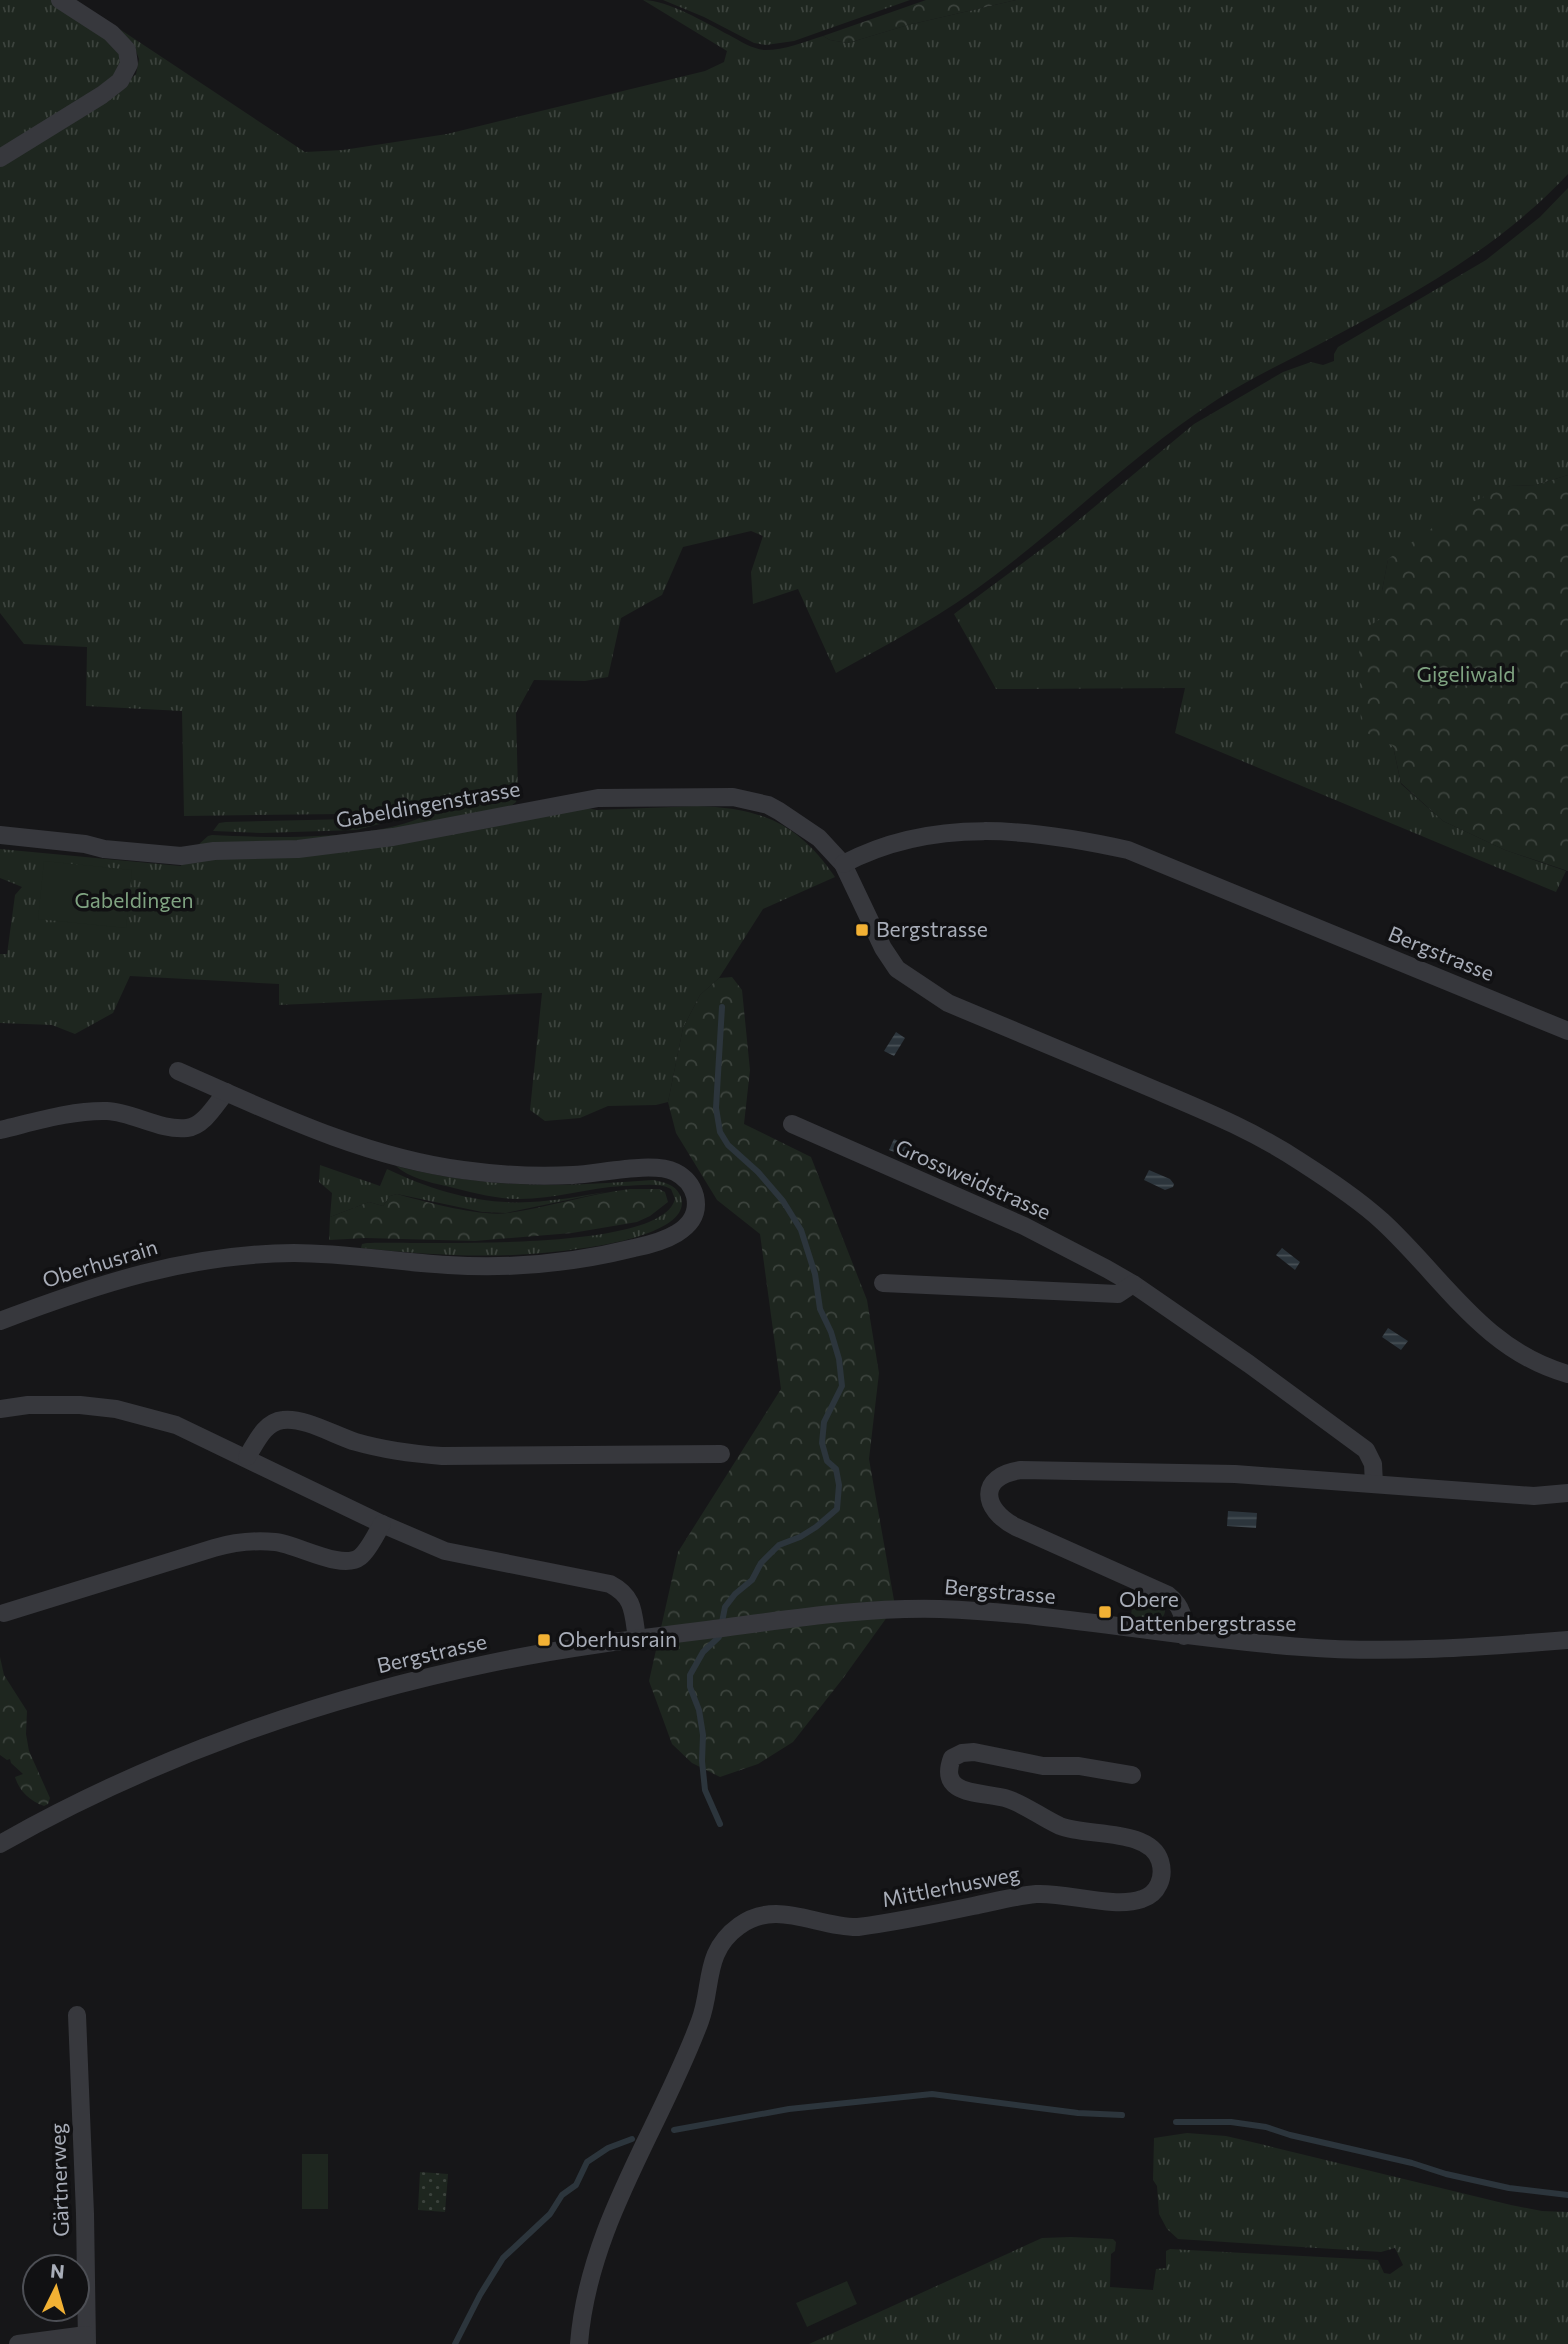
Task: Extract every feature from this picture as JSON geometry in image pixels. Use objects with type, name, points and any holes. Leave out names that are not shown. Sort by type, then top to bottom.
[{"type":"street","points":[[0,158],[102,95],[120,81],[129,64],[127,50],[111,33],[60,0]]},
{"type":"street","name":"Gabeldingenstrasse","points":[[0,835],[181,856],[214,851],[298,849],[393,837],[598,798],[712,796],[756,802],[779,811],[819,838],[843,864]]},
{"type":"street","name":"Bergstrasse","points":[[843,864],[871,850],[904,840],[999,830],[1062,836],[1128,850],[1568,1031]]},
{"type":"street","points":[[843,864],[883,948],[897,969],[917,984],[948,1003],[1224,1119],[1275,1146],[1326,1179],[1381,1221],[1486,1329],[1508,1346],[1541,1364],[1568,1374]]},
{"type":"street","name":"Oberhusrain","points":[[0,1321],[105,1282],[192,1262],[241,1255],[291,1253],[451,1266],[536,1263],[618,1252],[667,1238],[690,1223],[694,1212],[696,1202],[690,1184],[673,1171],[663,1168],[540,1176],[441,1167],[383,1153],[318,1131],[177,1071]]},
{"type":"street","points":[[0,1130],[73,1114],[108,1111],[188,1128],[201,1121],[226,1092]]},
{"type":"street","name":"Grossweidstrasse","points":[[792,1124],[1024,1226],[1133,1284],[1249,1364],[1366,1450],[1373,1464],[1374,1484]]},
{"type":"street","points":[[883,1283],[1118,1294],[1133,1284]]},
{"type":"street","points":[[0,1409],[28,1405],[79,1405],[116,1409],[176,1425],[382,1524],[445,1551],[611,1584],[629,1598],[637,1639]]},
{"type":"street","points":[[247,1457],[265,1427],[283,1420],[299,1422],[356,1442],[442,1456],[721,1454]]},
{"type":"street","points":[[1568,1493],[1534,1496],[1236,1474],[1038,1470],[1005,1473],[996,1480],[989,1497],[999,1518],[1168,1595],[1180,1606],[1184,1616],[1184,1636],[1302,1647],[1373,1650],[1568,1640]]},
{"type":"street","points":[[4,1613],[215,1548],[247,1541],[278,1542],[336,1560],[348,1561],[361,1556],[382,1524]]},
{"type":"street","name":"Bergstrasse","points":[[0,1844],[66,1809],[175,1759],[236,1736],[356,1696],[491,1663],[637,1639],[877,1611],[944,1609],[999,1613],[1184,1636]]},
{"type":"street","name":"Mittlerhusweg","points":[[579,2344],[587,2294],[606,2230],[701,2019],[708,1976],[726,1937],[741,1924],[771,1914],[801,1916],[858,1927],[1035,1894],[1125,1902],[1141,1900],[1154,1893],[1162,1876],[1157,1852],[1147,1844],[1133,1839],[1062,1827],[1012,1800],[958,1788],[951,1781],[948,1769],[952,1758],[962,1753],[974,1752],[1043,1766],[1079,1766],[1132,1774]]},
{"type":"street","name":"Gärtnerweg","points":[[77,2015],[87,2339]]},
{"type":"street","points":[[19,2344],[87,2339]]},
{"type":"green space","points":[[0,0],[56,0],[123,53],[122,71],[0,154]]},
{"type":"green space","points":[[643,0],[675,8],[755,48],[772,50],[823,36],[848,43],[908,25],[1016,0],[1568,0],[1568,174],[1541,201],[1481,249],[1384,310],[1218,399],[1132,462],[975,590],[917,628],[836,673],[798,589],[753,604],[751,572],[763,536],[751,531],[683,547],[662,595],[621,618],[608,677],[585,681],[534,680],[516,713],[518,791],[343,814],[184,816],[182,711],[86,706],[87,647],[24,644],[0,613],[0,165],[116,93],[136,74],[139,59],[133,43],[106,20],[305,152],[343,150],[447,134],[705,71],[724,62],[727,51]]},
{"type":"green space","points":[[663,0],[910,0],[794,41],[766,45],[754,43],[704,17]]},
{"type":"green space","points":[[926,0],[1016,0],[908,25],[848,43],[823,36]]},
{"type":"green space","points":[[1568,188],[1568,475],[1536,485],[1510,486],[1388,559],[1382,591],[1393,746],[1401,784],[1443,821],[1505,850],[1566,871],[1556,892],[1175,733],[1185,688],[996,689],[954,614],[1063,533],[1194,424],[1283,372],[1311,362],[1323,365],[1334,361],[1338,347],[1486,260],[1540,217]]},
{"type":"green space","name":"Gigeliwald","points":[[1568,475],[1568,871],[1505,850],[1443,821],[1401,783],[1393,746],[1361,730],[1359,647],[1369,626],[1382,618],[1382,591],[1388,559],[1465,505],[1510,486],[1536,485]]},
{"type":"green space","points":[[517,797],[516,802],[506,810],[359,838],[198,845],[212,835],[295,837],[358,833],[388,828],[435,810]]},
{"type":"green space","name":"Gabeldingen","points":[[697,806],[740,810],[776,822],[807,843],[835,877],[763,909],[719,978],[700,995],[683,1028],[668,1102],[656,1105],[608,1106],[580,1118],[545,1121],[530,1110],[542,993],[279,1005],[279,984],[130,976],[113,1013],[75,1034],[52,1025],[0,1023],[0,954],[7,954],[15,895],[22,887],[0,878],[0,849],[181,866],[182,862],[582,807],[597,810]]},
{"type":"green space","points":[[419,810],[420,814],[356,830],[262,833],[213,831],[219,823],[226,822],[351,819]]},
{"type":"green space","points":[[44,861],[132,870],[126,928],[38,919]]},
{"type":"green space","points":[[732,977],[742,990],[750,1070],[744,1124],[811,1157],[867,1300],[879,1373],[869,1459],[895,1606],[793,1742],[758,1764],[720,1777],[692,1763],[672,1744],[649,1681],[678,1552],[781,1389],[760,1234],[717,1200],[676,1133],[668,1102],[683,1028],[700,995],[719,978]]},
{"type":"green space","points":[[320,1165],[380,1186],[387,1169],[456,1195],[493,1201],[539,1201],[606,1192],[506,1213],[482,1212],[397,1194],[390,1196],[383,1206],[369,1202],[330,1217],[332,1193],[319,1182]]},
{"type":"green space","points":[[396,1166],[454,1178],[512,1184],[564,1185],[653,1180],[675,1188],[680,1195],[681,1207],[675,1218],[647,1234],[555,1252],[472,1255],[361,1248],[362,1244],[367,1243],[482,1243],[584,1237],[628,1229],[660,1217],[675,1199],[671,1189],[648,1185],[610,1187],[528,1199],[498,1197],[426,1181],[407,1174]]},
{"type":"green space","points":[[630,1189],[659,1189],[665,1192],[668,1202],[637,1222],[572,1233],[475,1241],[366,1238],[329,1240],[330,1217],[369,1202],[383,1206],[390,1196],[397,1194],[453,1208],[496,1214]]},
{"type":"green space","points":[[1135,1587],[1161,1600],[1165,1610],[1161,1619],[1148,1622],[1137,1620],[1131,1615]]},
{"type":"green space","points":[[0,1657],[4,1675],[27,1711],[26,1734],[29,1751],[50,1798],[44,1806],[22,1791],[15,1777],[23,1774],[10,1759],[0,1755]]},
{"type":"green space","points":[[1187,2133],[1226,2136],[1511,2205],[1542,2211],[1568,2212],[1568,2344],[809,2344],[1042,2238],[1113,2239],[1116,2242],[1115,2251],[1111,2254],[1110,2287],[1153,2290],[1156,2269],[1166,2268],[1166,2251],[1170,2249],[1378,2260],[1384,2273],[1390,2274],[1403,2265],[1395,2248],[1381,2252],[1178,2239],[1167,2229],[1159,2214],[1157,2186],[1153,2180],[1154,2138]]},
{"type":"green space","points":[[302,2154],[328,2154],[328,2209],[302,2209]]},
{"type":"green space","points":[[420,2172],[448,2174],[445,2212],[418,2210]]},
{"type":"green space","points":[[847,2281],[857,2304],[807,2327],[796,2303]]},
{"type":"shaded area","points":[[896,1032],[905,1038],[894,1056],[884,1051]]},
{"type":"shaded area","points":[[894,1139],[915,1149],[911,1159],[889,1150]]},
{"type":"shaded area","points":[[1149,1170],[1170,1179],[1173,1187],[1165,1190],[1144,1180]]},
{"type":"shaded area","points":[[1282,1248],[1300,1262],[1295,1270],[1276,1255]]},
{"type":"shaded area","points":[[1388,1328],[1408,1341],[1401,1350],[1382,1337]]},
{"type":"shaded area","points":[[1228,1511],[1257,1513],[1256,1528],[1227,1526]]},
{"type":"waterway","points":[[720,1824],[705,1790],[703,1735],[699,1710],[690,1687],[690,1675],[703,1652],[719,1637],[725,1607],[735,1594],[752,1580],[761,1563],[779,1545],[800,1537],[837,1509],[839,1485],[836,1469],[827,1461],[822,1443],[824,1422],[842,1386],[839,1359],[831,1332],[820,1309],[815,1274],[801,1230],[783,1201],[758,1172],[728,1145],[720,1132],[716,1108],[722,1007]]},
{"type":"waterway","points":[[674,2130],[789,2109],[932,2094],[1078,2113],[1122,2115]]},
{"type":"waterway","points":[[1176,2122],[1231,2122],[1266,2127],[1446,2174],[1509,2188],[1568,2195]]},
{"type":"waterway","points":[[455,2344],[503,2258],[550,2214],[562,2195],[576,2185],[587,2162],[608,2148],[632,2139]]},
{"type":"place","name":"Bergstrasse","points":[[862,930]]},
{"type":"place","name":"Obere Dattenbergstrasse","points":[[1105,1612]]},
{"type":"place","name":"Oberhusrain","points":[[544,1640]]}]
